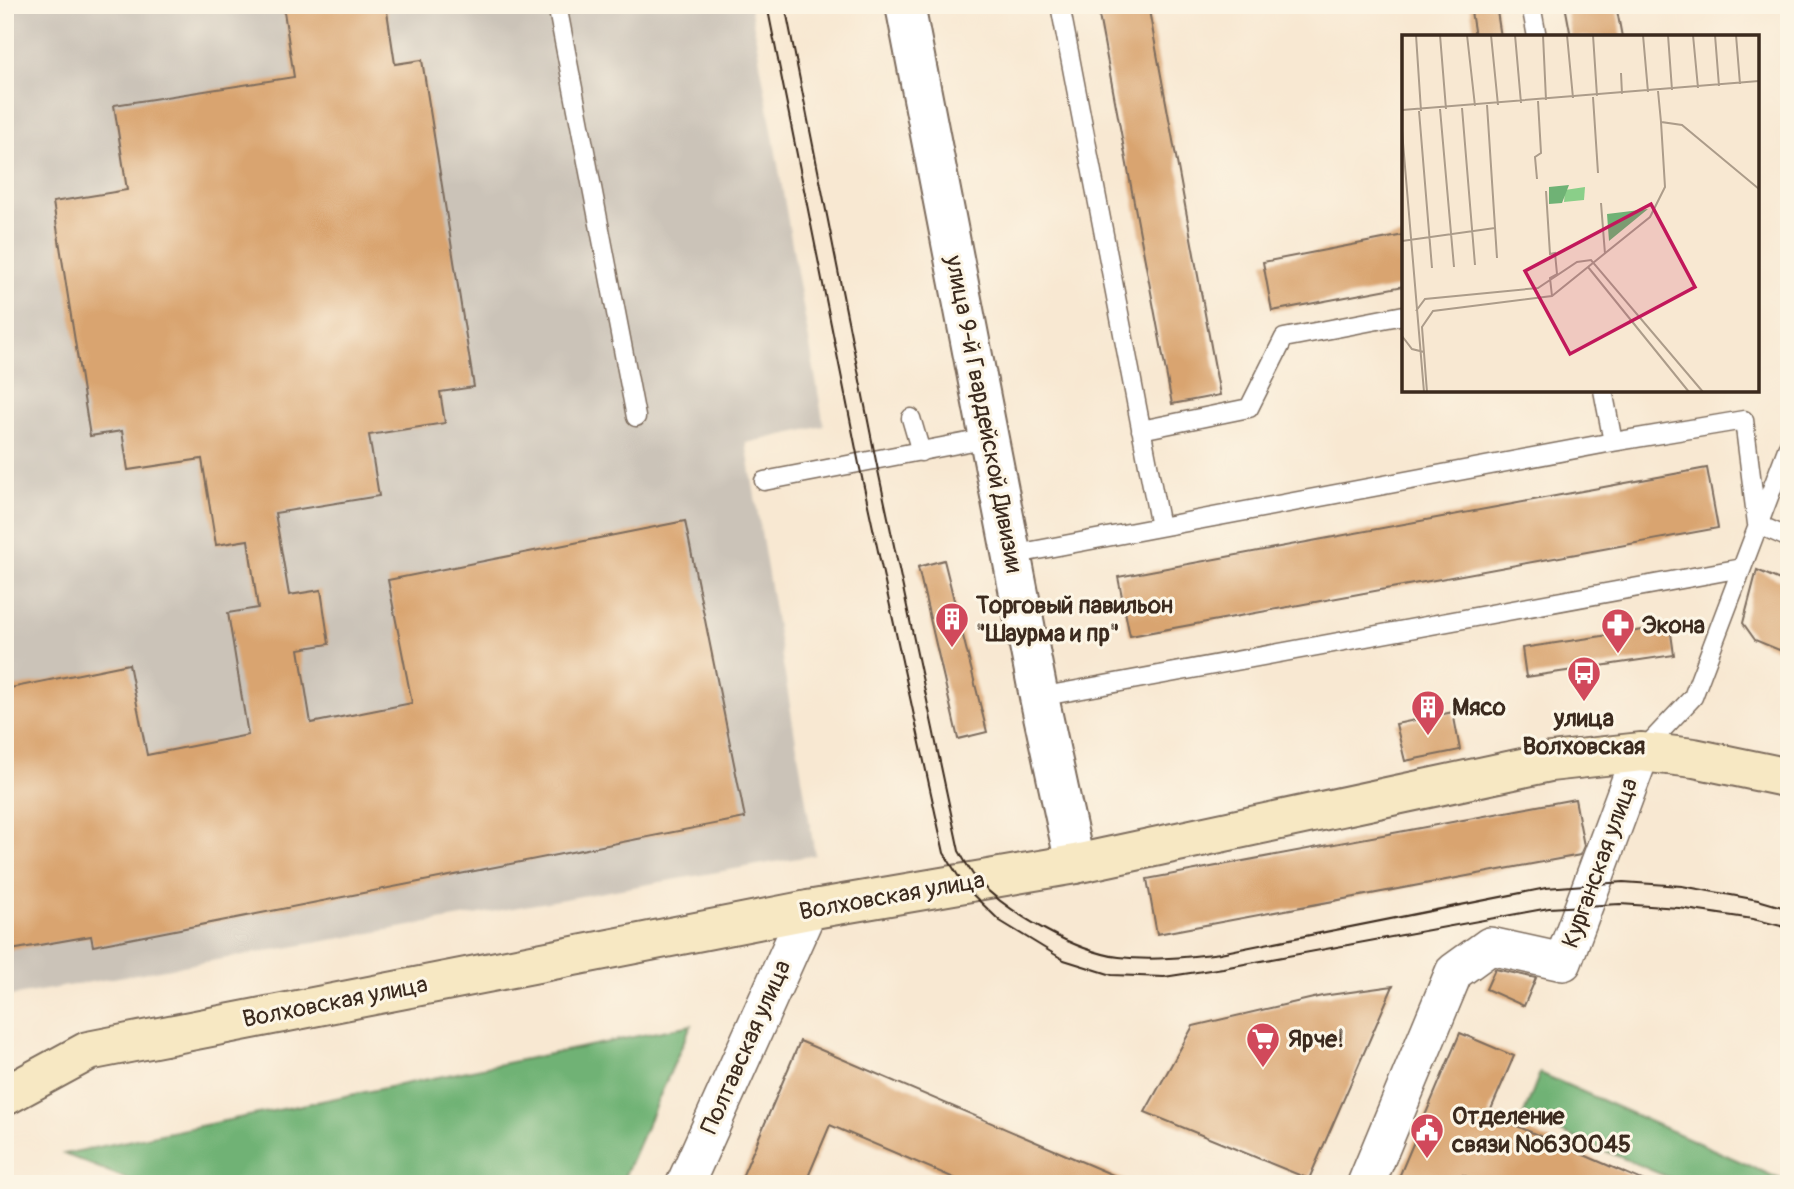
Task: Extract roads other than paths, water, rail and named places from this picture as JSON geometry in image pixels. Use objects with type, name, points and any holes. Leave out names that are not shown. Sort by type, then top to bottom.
[{"type":"main road","name":"Волховская улица","points":[[5,1096],[88,1051],[808,910],[1075,864],[1550,762],[1641,752],[1693,758],[1789,778]]},
{"type":"street","name":"улица 9-й Гвардейской Дивизии","points":[[909,6],[1039,697],[1075,864]]},
{"type":"street","name":"Курганская улица","points":[[1366,1184],[1454,972],[1490,946],[1563,962],[1641,752]]},
{"type":"street","name":"Полтавская улица","points":[[685,1184],[808,910]]},
{"type":"lane","points":[[557,5],[635,417]]},
{"type":"lane","points":[[1060,5],[1160,527]]},
{"type":"lane","points":[[1531,5],[1537,35]]},
{"type":"lane","points":[[1141,430],[1249,408],[1284,338],[1402,315]]},
{"type":"lane","points":[[1603,392],[1613,442]]},
{"type":"lane","points":[[911,418],[921,452]]},
{"type":"lane","points":[[1012,555],[1613,442],[1744,420],[1757,524]]},
{"type":"lane","points":[[764,481],[989,438]]},
{"type":"lane","points":[[1641,752],[1693,696],[1789,444]]},
{"type":"lane","points":[[1757,524],[1789,538]]},
{"type":"lane","points":[[1039,697],[1742,568]]},
{"type":"tram line","points":[[767,5],[859,464],[944,853],[965,887],[1000,921],[1064,960],[1112,975],[1164,977],[1549,908],[1620,904],[1679,908],[1753,919],[1789,928]]},
{"type":"tram line","points":[[785,5],[876,461],[959,851],[976,879],[992,894],[1025,918],[1083,948],[1102,954],[1144,959],[1220,953],[1546,888],[1623,882],[1682,886],[1758,900],[1789,909]]},
{"type":"place","name":"Торговый павильон \"Шаурма и пр\"","points":[[952,649]]},
{"type":"place","name":"Экона","points":[[1618,655]]},
{"type":"place","name":"улица Волховская","points":[[1584,703]]},
{"type":"place","name":"Мясо","points":[[1428,737]]},
{"type":"place","name":"Ярче!","points":[[1263,1069]]},
{"type":"place","name":"Отделение связи №630045","points":[[1427,1160]]}]
